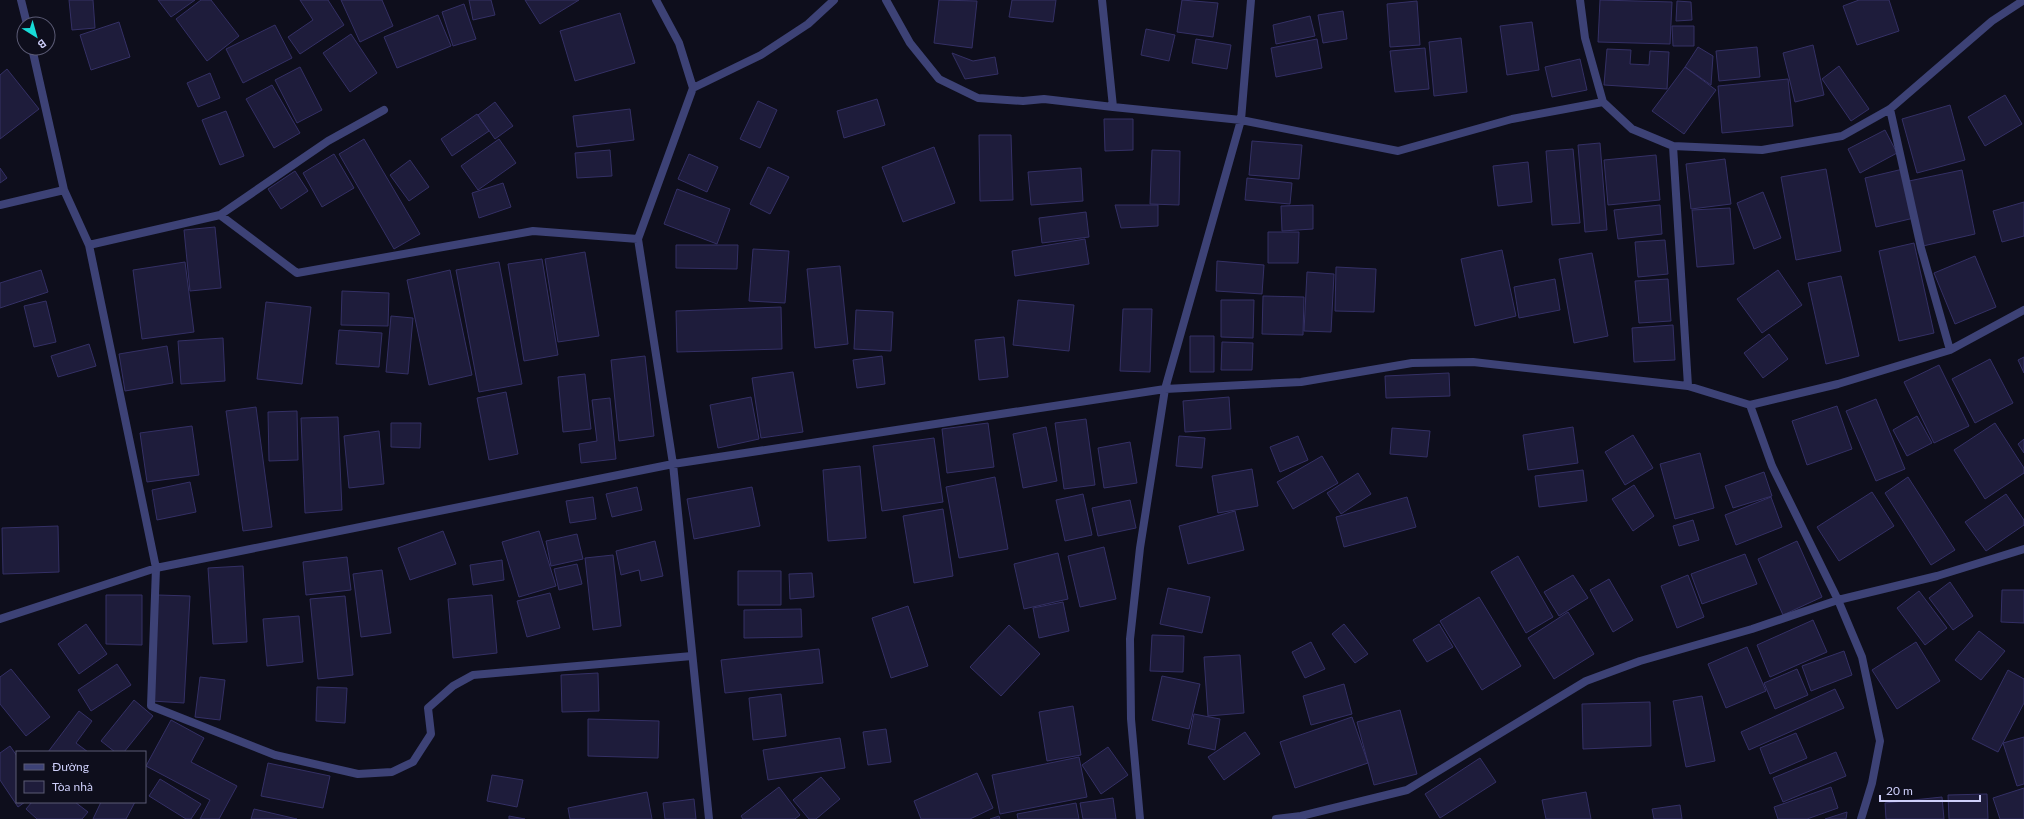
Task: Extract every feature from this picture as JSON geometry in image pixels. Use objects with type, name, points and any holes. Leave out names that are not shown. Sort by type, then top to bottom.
[{"type":"street","points":[[21,0],[25,16]]},
{"type":"street","points":[[656,0],[679,43],[693,88],[638,239],[673,464],[709,819]]},
{"type":"street","points":[[693,88],[761,55],[808,24],[834,0]]},
{"type":"street","points":[[886,0],[910,43],[939,79],[978,98],[1023,101],[1044,99],[1241,120],[1398,151],[1512,119],[1603,102]]},
{"type":"street","points":[[1102,0],[1113,107]]},
{"type":"street","points":[[1140,819],[1131,719],[1130,639],[1140,548],[1165,389],[1241,120],[1251,0]]},
{"type":"street","points":[[1580,0],[1585,38],[1603,102],[1632,129],[1673,146],[1762,150],[1842,136],[1890,110],[1992,21],[2024,0]]},
{"type":"street","points":[[34,56],[64,190],[89,245],[156,568],[152,706],[275,755],[358,774],[392,772],[413,762],[431,734],[428,708],[453,686],[473,675],[692,656]]},
{"type":"street","points":[[89,245],[220,215],[328,141],[384,110]]},
{"type":"street","points":[[1890,110],[1903,161],[1921,248],[1950,350]]},
{"type":"street","points":[[1673,146],[1688,386]]},
{"type":"street","points":[[0,205],[64,190]]},
{"type":"street","points":[[220,215],[297,273],[533,232],[638,239]]},
{"type":"street","points":[[0,619],[156,568],[673,464],[1165,389],[1301,382],[1412,364],[1473,362],[1688,386],[1750,405],[1838,384],[1950,350],[2024,310]]},
{"type":"street","points":[[1750,405],[1772,466],[1838,600],[1862,657],[1880,741],[1872,783],[1861,819]]},
{"type":"street","points":[[1276,819],[1301,816],[1406,790],[1586,681],[1640,661],[1752,629],[1838,600],[1937,576],[2024,549]]},
{"type":"building","points":[[69,0],[93,0],[95,28],[72,30]]},
{"type":"building","points":[[158,0],[195,0],[171,17]]},
{"type":"building","points":[[201,0],[211,0],[239,36],[207,61],[176,19]]},
{"type":"building","points":[[300,0],[328,0],[344,25],[300,54],[288,37],[313,20]]},
{"type":"building","points":[[341,0],[382,0],[393,26],[360,42]]},
{"type":"building","points":[[469,0],[491,0],[495,15],[473,20]]},
{"type":"building","points":[[525,0],[579,0],[540,24]]},
{"type":"building","points":[[939,0],[977,1],[972,48],[934,43]]},
{"type":"building","points":[[1012,0],[1056,0],[1053,22],[1009,17]]},
{"type":"building","points":[[1182,0],[1218,3],[1213,37],[1177,32]]},
{"type":"building","points":[[1600,0],[1672,2],[1670,44],[1598,42]]},
{"type":"building","points":[[1859,0],[1889,0],[1899,31],[1857,45],[1843,6]]},
{"type":"building","points":[[1417,1],[1420,45],[1390,47],[1387,4]]},
{"type":"building","points":[[1677,1],[1691,2],[1692,20],[1676,21]]},
{"type":"building","points":[[464,4],[476,39],[453,46],[442,12]]},
{"type":"building","points":[[1343,11],[1347,39],[1323,43],[1318,15]]},
{"type":"building","points":[[620,13],[635,63],[575,81],[560,31]]},
{"type":"building","points":[[438,15],[451,46],[397,68],[384,37]]},
{"type":"building","points":[[1310,16],[1315,36],[1276,44],[1273,25]]},
{"type":"building","points":[[119,22],[130,57],[91,70],[80,35]]},
{"type":"building","points":[[1532,22],[1539,70],[1507,75],[1500,26]]},
{"type":"building","points":[[275,25],[292,58],[243,83],[226,49]]},
{"type":"building","points":[[1672,26],[1694,26],[1694,46],[1673,46]]},
{"type":"building","points":[[1146,29],[1175,35],[1169,61],[1141,55]]},
{"type":"building","points":[[351,34],[377,73],[350,92],[323,53]]},
{"type":"building","points":[[1461,38],[1467,92],[1434,96],[1429,42]]},
{"type":"building","points":[[1196,39],[1231,45],[1227,69],[1192,63]]},
{"type":"building","points":[[1317,39],[1322,68],[1276,77],[1271,48]]},
{"type":"building","points":[[1813,45],[1824,95],[1795,102],[1783,53]]},
{"type":"building","points":[[1698,47],[1713,56],[1711,85],[1685,67]]},
{"type":"building","points":[[1757,47],[1760,77],[1719,81],[1716,51]]},
{"type":"building","points":[[1425,48],[1429,89],[1395,92],[1390,51]]},
{"type":"building","points":[[1607,49],[1631,50],[1630,64],[1649,65],[1650,51],[1669,52],[1667,89],[1604,85]]},
{"type":"building","points":[[952,53],[973,61],[995,57],[998,74],[965,79]]},
{"type":"building","points":[[1580,59],[1587,90],[1552,97],[1545,67]]},
{"type":"building","points":[[1839,66],[1869,109],[1851,121],[1822,79]]},
{"type":"building","points":[[300,67],[322,110],[297,123],[275,80]]},
{"type":"building","points":[[1685,67],[1716,90],[1684,134],[1652,111]]},
{"type":"building","points":[[7,69],[39,109],[0,139],[0,75]]},
{"type":"building","points":[[210,73],[220,98],[198,107],[187,83]]},
{"type":"building","points":[[1788,79],[1793,126],[1722,133],[1718,86]]},
{"type":"building","points":[[272,85],[300,133],[274,148],[246,99]]},
{"type":"building","points":[[2005,95],[2022,124],[1985,146],[1968,117]]},
{"type":"building","points":[[877,99],[885,125],[844,138],[837,111]]},
{"type":"building","points":[[758,101],[777,110],[760,148],[740,139]]},
{"type":"building","points":[[495,102],[513,126],[495,139],[478,115]]},
{"type":"building","points":[[1950,105],[1965,160],[1917,173],[1902,119]]},
{"type":"building","points":[[630,109],[634,140],[577,147],[573,116]]},
{"type":"building","points":[[226,111],[244,156],[220,165],[202,120]]},
{"type":"building","points":[[477,114],[489,131],[452,156],[441,139]]},
{"type":"building","points":[[1104,119],[1133,119],[1133,150],[1105,151]]},
{"type":"building","points":[[1885,130],[1897,153],[1860,173],[1848,149]]},
{"type":"building","points":[[979,135],[1011,135],[1013,200],[980,201]]},
{"type":"building","points":[[364,139],[420,234],[394,249],[339,154]]},
{"type":"building","points":[[499,139],[516,163],[478,190],[461,166]]},
{"type":"building","points":[[1252,141],[1302,145],[1299,179],[1249,175]]},
{"type":"building","points":[[1600,143],[1607,230],[1585,232],[1578,145]]},
{"type":"building","points":[[934,147],[955,203],[903,222],[882,167]]},
{"type":"building","points":[[1573,149],[1580,223],[1552,225],[1546,151]]},
{"type":"building","points":[[610,150],[612,176],[577,178],[575,153]]},
{"type":"building","points":[[1152,150],[1180,151],[1179,205],[1150,204]]},
{"type":"building","points":[[334,154],[354,188],[322,207],[303,173]]},
{"type":"building","points":[[689,154],[718,167],[707,192],[678,179]]},
{"type":"building","points":[[1656,155],[1660,200],[1608,205],[1604,160]]},
{"type":"building","points":[[1725,159],[1731,204],[1691,209],[1686,164]]},
{"type":"building","points":[[410,160],[429,187],[409,201],[390,175]]},
{"type":"building","points":[[1528,162],[1532,202],[1498,206],[1493,166]]},
{"type":"building","points":[[768,167],[789,177],[770,214],[750,204]]},
{"type":"building","points":[[0,168],[7,178],[0,183]]},
{"type":"building","points":[[1081,168],[1083,201],[1031,205],[1028,172]]},
{"type":"building","points":[[1826,169],[1841,251],[1796,260],[1781,177]]},
{"type":"building","points":[[1903,169],[1914,218],[1876,227],[1865,178]]},
{"type":"building","points":[[1962,170],[1975,234],[1923,246],[1909,181]]},
{"type":"building","points":[[295,171],[308,191],[281,209],[268,189]]},
{"type":"building","points":[[1247,178],[1292,183],[1290,204],[1245,200]]},
{"type":"building","points":[[503,183],[511,207],[479,218],[472,193]]},
{"type":"building","points":[[677,189],[730,209],[717,244],[664,224]]},
{"type":"building","points":[[1763,192],[1781,238],[1754,249],[1737,203]]},
{"type":"building","points":[[2024,202],[2024,236],[2002,242],[1993,211]]},
{"type":"building","points":[[1115,205],[1158,205],[1158,226],[1121,228]]},
{"type":"building","points":[[1313,205],[1313,229],[1282,231],[1281,206]]},
{"type":"building","points":[[1660,205],[1662,234],[1618,239],[1614,210]]},
{"type":"building","points":[[1730,208],[1734,264],[1697,267],[1692,210]]},
{"type":"building","points":[[1086,212],[1089,237],[1042,243],[1039,218]]},
{"type":"building","points":[[215,227],[221,288],[190,291],[184,230]]},
{"type":"building","points":[[1268,232],[1299,232],[1298,263],[1268,263]]},
{"type":"building","points":[[1085,239],[1089,264],[1015,276],[1012,251]]},
{"type":"building","points":[[1665,240],[1668,274],[1638,277],[1635,242]]},
{"type":"building","points":[[1914,243],[1934,333],[1899,341],[1879,251]]},
{"type":"building","points":[[676,245],[738,245],[737,269],[676,268]]},
{"type":"building","points":[[753,249],[789,251],[785,303],[749,301]]},
{"type":"building","points":[[1502,250],[1516,316],[1475,326],[1461,259]]},
{"type":"building","points":[[585,252],[599,336],[558,342],[545,259]]},
{"type":"building","points":[[1592,253],[1608,336],[1574,343],[1559,259]]},
{"type":"building","points":[[1975,256],[1996,307],[1955,324],[1934,273]]},
{"type":"building","points":[[542,259],[558,355],[524,361],[508,264]]},
{"type":"building","points":[[1217,261],[1264,265],[1262,294],[1216,291]]},
{"type":"building","points":[[185,262],[194,332],[142,339],[133,270]]},
{"type":"building","points":[[499,262],[522,384],[479,392],[456,270]]},
{"type":"building","points":[[840,266],[848,344],[815,348],[807,269]]},
{"type":"building","points":[[1336,267],[1376,269],[1374,312],[1335,311]]},
{"type":"building","points":[[41,270],[48,292],[0,308],[0,283]]},
{"type":"building","points":[[450,270],[472,375],[429,385],[407,280]]},
{"type":"building","points":[[1778,270],[1802,305],[1762,333],[1737,299]]},
{"type":"building","points":[[1307,272],[1334,274],[1331,332],[1304,331]]},
{"type":"building","points":[[1841,276],[1859,356],[1826,364],[1808,283]]},
{"type":"building","points":[[1555,279],[1560,310],[1519,318],[1514,287]]},
{"type":"building","points":[[1668,279],[1671,321],[1639,323],[1635,281]]},
{"type":"building","points":[[342,291],[389,293],[388,326],[341,325]]},
{"type":"building","points":[[1263,296],[1304,297],[1303,335],[1262,334]]},
{"type":"building","points":[[1018,300],[1074,305],[1069,351],[1013,345]]},
{"type":"building","points":[[1221,300],[1254,300],[1253,338],[1221,337]]},
{"type":"building","points":[[46,301],[56,342],[34,347],[24,306]]},
{"type":"building","points":[[266,302],[311,307],[302,384],[257,379]]},
{"type":"building","points":[[781,307],[782,349],[677,352],[676,311]]},
{"type":"building","points":[[1123,309],[1152,309],[1150,372],[1120,371]]},
{"type":"building","points":[[856,310],[893,312],[891,351],[854,349]]},
{"type":"building","points":[[391,316],[413,318],[408,374],[386,372]]},
{"type":"building","points":[[1673,325],[1675,360],[1634,362],[1632,328]]},
{"type":"building","points":[[339,330],[382,333],[379,367],[336,364]]},
{"type":"building","points":[[1769,334],[1788,359],[1763,378],[1744,353]]},
{"type":"building","points":[[1190,336],[1214,336],[1214,372],[1190,372]]},
{"type":"building","points":[[1004,337],[1008,377],[979,380],[975,340]]},
{"type":"building","points":[[223,338],[225,381],[181,384],[178,341]]},
{"type":"building","points":[[1222,342],[1253,343],[1252,370],[1221,370]]},
{"type":"building","points":[[89,344],[96,366],[58,377],[51,356]]},
{"type":"building","points":[[167,346],[173,383],[125,391],[119,354]]},
{"type":"building","points":[[645,356],[654,436],[619,441],[611,360]]},
{"type":"building","points":[[882,356],[885,384],[857,388],[853,360]]},
{"type":"building","points":[[2024,357],[2024,373],[2018,360]]},
{"type":"building","points":[[1990,359],[2013,403],[1975,423],[1952,379]]},
{"type":"building","points":[[1939,365],[1969,426],[1934,443],[1904,382]]},
{"type":"building","points":[[793,372],[803,432],[761,438],[752,378]]},
{"type":"building","points":[[1449,373],[1450,396],[1386,398],[1385,376]]},
{"type":"building","points":[[585,374],[591,429],[563,432],[558,377]]},
{"type":"building","points":[[506,392],[518,454],[489,460],[477,398]]},
{"type":"building","points":[[751,397],[759,439],[718,448],[710,405]]},
{"type":"building","points":[[1229,397],[1231,429],[1185,432],[1183,401]]},
{"type":"building","points":[[610,398],[616,459],[581,463],[579,444],[597,441],[592,400]]},
{"type":"building","points":[[1876,399],[1905,469],[1876,481],[1846,411]]},
{"type":"building","points":[[1837,406],[1852,449],[1807,465],[1792,421]]},
{"type":"building","points":[[256,407],[272,527],[243,531],[226,411]]},
{"type":"building","points":[[297,411],[298,460],[269,461],[268,412]]},
{"type":"building","points":[[1917,416],[1932,443],[1907,456],[1893,430]]},
{"type":"building","points":[[338,417],[342,510],[305,513],[301,418]]},
{"type":"building","points":[[1086,419],[1095,485],[1064,489],[1055,423]]},
{"type":"building","points":[[391,423],[421,423],[420,448],[391,447]]},
{"type":"building","points":[[988,423],[994,467],[947,473],[942,429]]},
{"type":"building","points":[[1995,423],[2024,468],[2024,473],[1985,499],[1954,450]]},
{"type":"building","points":[[192,426],[199,475],[147,482],[140,433]]},
{"type":"building","points":[[1046,427],[1057,481],[1023,488],[1013,434]]},
{"type":"building","points":[[1573,427],[1578,463],[1528,470],[1523,435]]},
{"type":"building","points":[[1392,428],[1430,431],[1427,457],[1390,454]]},
{"type":"building","points":[[379,431],[384,484],[349,488],[344,436]]},
{"type":"building","points":[[1633,435],[1653,468],[1625,485],[1605,452]]},
{"type":"building","points":[[1179,436],[1205,438],[1202,468],[1176,466]]},
{"type":"building","points":[[1298,436],[1308,460],[1280,472],[1270,447]]},
{"type":"building","points":[[934,438],[943,502],[882,511],[873,446]]},
{"type":"building","points":[[2024,439],[2024,453],[2018,444]]},
{"type":"building","points":[[1130,442],[1137,483],[1104,488],[1098,448]]},
{"type":"building","points":[[1700,453],[1714,508],[1675,519],[1660,464]]},
{"type":"building","points":[[1322,456],[1338,483],[1293,509],[1277,482]]},
{"type":"building","points":[[860,466],[866,538],[828,541],[823,470]]},
{"type":"building","points":[[1252,469],[1258,506],[1218,513],[1212,476]]},
{"type":"building","points":[[1583,470],[1587,501],[1539,507],[1535,476]]},
{"type":"building","points":[[1764,472],[1772,496],[1733,508],[1725,486]]},
{"type":"building","points":[[1358,473],[1371,494],[1341,514],[1327,493]]},
{"type":"building","points":[[995,477],[1008,549],[959,558],[946,487]]},
{"type":"building","points":[[1908,477],[1955,550],[1931,565],[1885,493]]},
{"type":"building","points":[[190,482],[196,512],[157,520],[152,490]]},
{"type":"building","points":[[1634,485],[1654,516],[1633,531],[1612,499]]},
{"type":"building","points":[[637,487],[642,510],[612,517],[606,494]]},
{"type":"building","points":[[752,487],[760,526],[694,539],[687,499]]},
{"type":"building","points":[[1872,492],[1894,526],[1839,561],[1817,527]]},
{"type":"building","points":[[1083,494],[1092,535],[1065,541],[1056,500]]},
{"type":"building","points":[[2006,494],[2024,520],[2024,525],[1986,551],[1965,522]]},
{"type":"building","points":[[593,497],[596,519],[570,523],[566,501]]},
{"type":"building","points":[[1407,497],[1416,527],[1344,547],[1336,517]]},
{"type":"building","points":[[1771,497],[1782,527],[1736,545],[1725,515]]},
{"type":"building","points":[[1130,500],[1136,528],[1098,536],[1092,508]]},
{"type":"building","points":[[943,509],[953,576],[914,583],[903,516]]},
{"type":"building","points":[[1235,511],[1244,550],[1188,564],[1179,526]]},
{"type":"building","points":[[1693,520],[1699,540],[1679,546],[1673,526]]},
{"type":"building","points":[[58,526],[59,572],[3,574],[2,528]]},
{"type":"building","points":[[443,531],[456,564],[410,580],[398,548]]},
{"type":"building","points":[[539,531],[556,586],[519,597],[502,542]]},
{"type":"building","points":[[577,534],[583,559],[551,566],[546,541]]},
{"type":"building","points":[[655,541],[663,576],[641,581],[639,570],[621,575],[616,551]]},
{"type":"building","points":[[1797,541],[1822,597],[1783,615],[1758,559]]},
{"type":"building","points":[[1104,547],[1116,599],[1080,607],[1068,556]]},
{"type":"building","points":[[1058,553],[1068,599],[1024,609],[1014,564]]},
{"type":"building","points":[[1745,554],[1757,584],[1702,604],[1691,574]]},
{"type":"building","points":[[613,555],[621,626],[593,630],[585,558]]},
{"type":"building","points":[[1518,556],[1553,617],[1526,633],[1491,572]]},
{"type":"building","points":[[347,557],[351,590],[306,595],[303,562]]},
{"type":"building","points":[[502,560],[504,580],[473,585],[470,565]]},
{"type":"building","points":[[577,564],[582,584],[559,590],[554,569]]},
{"type":"building","points":[[243,566],[247,642],[213,644],[208,568]]},
{"type":"building","points":[[382,570],[391,633],[361,637],[353,574]]},
{"type":"building","points":[[738,571],[781,571],[781,605],[738,605]]},
{"type":"building","points":[[812,573],[814,597],[790,599],[789,574]]},
{"type":"building","points":[[1573,575],[1588,598],[1559,616],[1544,592]]},
{"type":"building","points":[[1688,575],[1704,617],[1677,628],[1661,586]]},
{"type":"building","points":[[1609,579],[1633,620],[1613,632],[1590,590]]},
{"type":"building","points":[[1950,582],[1973,616],[1953,630],[1929,598]]},
{"type":"building","points":[[1168,588],[1210,597],[1202,633],[1160,624]]},
{"type":"building","points":[[2002,590],[2024,590],[2024,623],[2001,622]]},
{"type":"building","points":[[1919,591],[1947,628],[1925,645],[1897,608]]},
{"type":"building","points":[[550,593],[560,628],[527,637],[517,601]]},
{"type":"building","points":[[106,595],[142,595],[142,645],[106,644]]},
{"type":"building","points":[[158,595],[190,596],[184,703],[152,701]]},
{"type":"building","points":[[492,595],[497,653],[453,658],[448,599]]},
{"type":"building","points":[[345,596],[353,675],[318,679],[310,599]]},
{"type":"building","points":[[1479,597],[1521,666],[1482,690],[1440,621]]},
{"type":"building","points":[[1063,602],[1069,631],[1039,638],[1033,608]]},
{"type":"building","points":[[908,606],[928,666],[891,678],[872,618]]},
{"type":"building","points":[[801,609],[802,637],[744,638],[744,610]]},
{"type":"building","points":[[1568,612],[1594,654],[1554,679],[1528,638]]},
{"type":"building","points":[[299,616],[303,662],[267,666],[263,619]]},
{"type":"building","points":[[1813,620],[1827,652],[1770,677],[1757,645]]},
{"type":"building","points":[[86,624],[107,654],[79,674],[58,644]]},
{"type":"building","points":[[1344,624],[1368,654],[1355,663],[1332,634]]},
{"type":"building","points":[[1439,624],[1453,647],[1427,662],[1413,640]]},
{"type":"building","points":[[1009,625],[1040,654],[1001,696],[970,667]]},
{"type":"building","points":[[1979,631],[2005,651],[1981,680],[1955,660]]},
{"type":"building","points":[[1152,635],[1184,636],[1183,672],[1150,671]]},
{"type":"building","points":[[1311,642],[1325,669],[1305,678],[1292,652]]},
{"type":"building","points":[[1916,642],[1940,681],[1897,709],[1872,670]]},
{"type":"building","points":[[1747,647],[1766,691],[1726,708],[1708,664]]},
{"type":"building","points":[[819,649],[823,683],[725,693],[721,660]]},
{"type":"building","points":[[1844,651],[1852,675],[1811,691],[1802,666]]},
{"type":"building","points":[[1240,655],[1244,713],[1208,716],[1204,657]]},
{"type":"building","points":[[117,664],[131,685],[91,711],[78,690]]},
{"type":"building","points":[[11,669],[50,717],[26,736],[0,704],[0,677]]},
{"type":"building","points":[[1797,669],[1808,695],[1775,709],[1764,683]]},
{"type":"building","points":[[2008,670],[2024,679],[2024,703],[1998,752],[1972,739]]},
{"type":"building","points":[[598,673],[599,711],[562,712],[561,675]]},
{"type":"building","points":[[1162,676],[1200,684],[1189,729],[1152,720]]},
{"type":"building","points":[[200,677],[225,680],[220,720],[195,717]]},
{"type":"building","points":[[1344,684],[1352,714],[1311,725],[1303,696]]},
{"type":"building","points":[[317,687],[347,688],[345,723],[316,721]]},
{"type":"building","points":[[1835,689],[1844,708],[1749,750],[1741,732]]},
{"type":"building","points":[[781,694],[786,736],[753,740],[749,698]]},
{"type":"building","points":[[1702,696],[1715,761],[1686,767],[1673,701]]},
{"type":"building","points":[[134,700],[153,716],[125,751],[114,751],[101,741]]},
{"type":"building","points":[[1650,702],[1651,746],[1583,749],[1582,704]]},
{"type":"building","points":[[1073,706],[1081,755],[1047,761],[1039,712]]},
{"type":"building","points":[[1400,710],[1417,774],[1374,785],[1357,722]]},
{"type":"building","points":[[79,711],[92,721],[76,743],[87,751],[49,751]]},
{"type":"building","points":[[1194,714],[1220,719],[1215,750],[1188,744]]},
{"type":"building","points":[[1352,717],[1368,763],[1295,788],[1280,742]]},
{"type":"building","points":[[588,719],[659,721],[658,758],[588,756]]},
{"type":"building","points":[[171,720],[204,738],[191,762],[237,786],[219,819],[200,819],[210,800],[146,766]]},
{"type":"building","points":[[886,729],[891,762],[868,765],[863,732]]},
{"type":"building","points":[[1245,732],[1260,754],[1224,780],[1208,757]]},
{"type":"building","points":[[1796,733],[1807,758],[1770,774],[1760,748]]},
{"type":"building","points":[[2024,737],[2024,784],[2017,786],[2003,743]]},
{"type":"building","points":[[840,738],[845,768],[768,780],[763,750]]},
{"type":"building","points":[[10,746],[16,755],[16,803],[24,803],[18,807],[0,780],[0,753]]},
{"type":"building","points":[[1108,747],[1128,775],[1101,794],[1082,765]]},
{"type":"building","points":[[1836,752],[1846,776],[1783,802],[1773,778]]},
{"type":"building","points":[[1079,757],[1087,797],[1000,814],[992,775]]},
{"type":"building","points":[[1480,758],[1496,782],[1440,818],[1425,794]]},
{"type":"building","points":[[268,763],[330,776],[323,808],[261,796]]},
{"type":"building","points":[[977,773],[993,808],[970,819],[921,819],[914,801]]},
{"type":"building","points":[[492,775],[523,780],[517,807],[487,801]]},
{"type":"building","points":[[821,777],[840,799],[816,819],[809,819],[793,800]]},
{"type":"building","points":[[160,779],[201,804],[191,819],[186,819],[149,796]]},
{"type":"building","points":[[779,787],[800,815],[795,819],[743,819],[741,816]]},
{"type":"building","points":[[1831,787],[1838,808],[1807,819],[1778,819],[1774,807]]},
{"type":"building","points":[[2024,788],[2024,819],[2000,819],[1993,798]]},
{"type":"building","points":[[647,792],[652,819],[570,819],[568,808]]},
{"type":"building","points":[[1586,792],[1591,819],[1546,819],[1542,800]]},
{"type":"building","points":[[1987,794],[1988,819],[1949,819],[1948,795]]},
{"type":"building","points":[[1942,797],[1944,819],[1886,819],[1885,803]]},
{"type":"building","points":[[1113,798],[1116,819],[1083,819],[1080,803]]},
{"type":"building","points":[[694,799],[696,819],[665,819],[663,803]]},
{"type":"building","points":[[31,803],[76,803],[88,812],[82,819],[37,819],[26,809]]},
{"type":"building","points":[[101,803],[134,803],[126,819],[93,819]]},
{"type":"building","points":[[1076,803],[1079,819],[1018,819],[1017,814]]},
{"type":"building","points":[[1680,805],[1682,819],[1654,819],[1652,809]]},
{"type":"building","points":[[254,809],[297,819],[251,819]]},
{"type":"building","points":[[1847,812],[1846,819],[1825,819]]},
{"type":"building","points":[[509,816],[525,819],[509,819]]},
{"type":"building","points":[[999,816],[1000,819],[990,819]]}]
